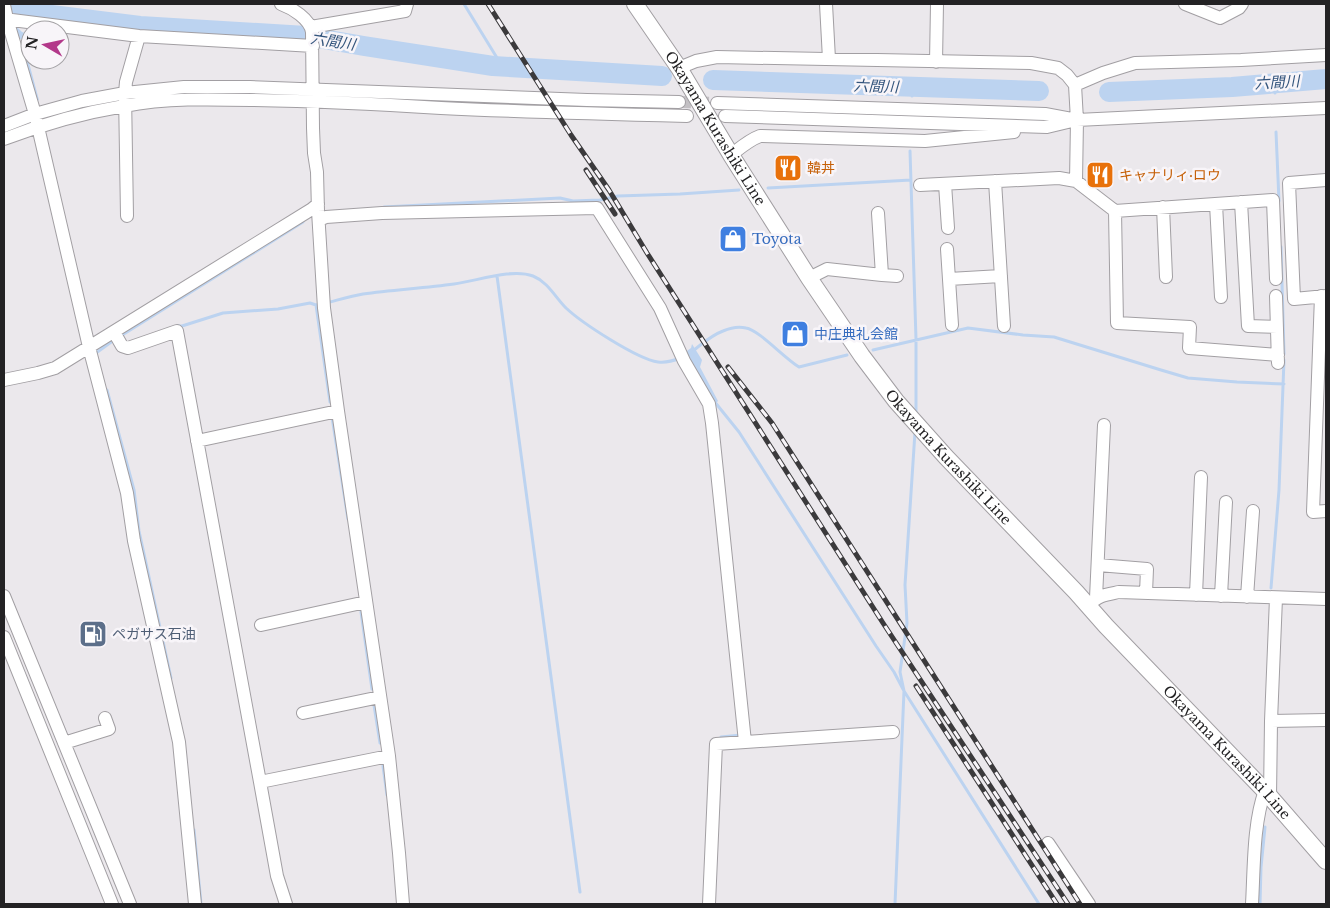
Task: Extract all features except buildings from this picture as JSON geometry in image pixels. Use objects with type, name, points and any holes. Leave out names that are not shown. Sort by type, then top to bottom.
[{"type":"main road","name":"Okayama Kurashiki Line","points":[[635,4],[679,68],[731,155],[809,278],[862,356],[905,411],[946,458],[1092,602],[1106,626],[1268,794],[1326,862]]},
{"type":"street","points":[[280,4],[301,16],[312,37],[314,153],[317,172],[324,304],[389,756],[403,904]]},
{"type":"street","points":[[195,904],[179,742],[134,541],[127,493],[93,345],[36,120],[5,15],[139,36],[312,37],[406,11],[407,4]]},
{"type":"street","points":[[826,4],[829,59]]},
{"type":"street","points":[[936,62],[937,4]]},
{"type":"street","points":[[1184,4],[1220,18],[1239,8],[1242,4]]},
{"type":"street","points":[[127,216],[126,82],[139,36]]},
{"type":"street","points":[[1074,85],[1135,63],[1326,55]]},
{"type":"street","points":[[679,68],[696,61],[717,57],[1031,63],[1049,65],[1058,68],[1067,75],[1074,85],[1077,120],[1076,181]]},
{"type":"street","points":[[4,126],[36,120],[76,116],[125,99],[184,87],[227,86],[450,108],[687,116]]},
{"type":"street","points":[[313,95],[679,102]]},
{"type":"street","points":[[717,103],[1045,114],[1077,120]]},
{"type":"street","points":[[731,155],[746,143],[760,136],[925,141],[1047,127],[1077,120],[1326,108]]},
{"type":"street","points":[[725,116],[1047,127]]},
{"type":"street","points":[[4,140],[36,120]]},
{"type":"street","points":[[920,185],[1059,178],[1076,181],[1115,211],[1273,200],[1276,279]]},
{"type":"street","points":[[1326,180],[1289,183],[1294,299],[1324,296],[1323,349],[1313,512],[1326,511]]},
{"type":"street","points":[[995,181],[1004,326]]},
{"type":"street","points":[[945,184],[948,228]]},
{"type":"street","points":[[1241,202],[1248,326],[1277,327]]},
{"type":"street","points":[[1216,204],[1221,297]]},
{"type":"street","points":[[1163,207],[1166,278]]},
{"type":"street","points":[[4,380],[55,368],[93,345],[116,336],[312,209],[326,217],[382,213],[597,208],[660,308],[682,358],[709,404],[744,737]]},
{"type":"street","points":[[1115,211],[1117,323],[1190,327],[1189,348],[1278,359],[1276,296]]},
{"type":"street","points":[[878,213],[882,275]]},
{"type":"street","points":[[947,250],[952,325]]},
{"type":"street","points":[[809,278],[827,269],[897,276]]},
{"type":"street","points":[[949,279],[1001,276]]},
{"type":"street","points":[[116,336],[122,346],[128,348],[177,330],[277,876],[286,904]]},
{"type":"street","points":[[197,441],[338,411]]},
{"type":"street","points":[[1092,602],[1098,565],[1104,424]]},
{"type":"street","points":[[1196,595],[1201,477]]},
{"type":"street","points":[[1221,596],[1226,502]]},
{"type":"street","points":[[1248,597],[1253,511]]},
{"type":"street","points":[[1098,565],[1147,568],[1146,593]]},
{"type":"street","points":[[1092,602],[1102,595],[1119,592],[1326,599]]},
{"type":"street","points":[[4,596],[130,904]]},
{"type":"street","points":[[1252,904],[1261,801],[1268,794],[1276,598]]},
{"type":"street","points":[[260,625],[366,602]]},
{"type":"street","points":[[4,637],[112,904]]},
{"type":"street","points":[[303,713],[380,697]]},
{"type":"street","points":[[64,743],[109,729],[105,718]]},
{"type":"street","points":[[1271,721],[1326,720]]},
{"type":"street","points":[[709,904],[716,744],[744,737],[893,732]]},
{"type":"street","points":[[260,782],[389,756]]},
{"type":"street","points":[[1048,843],[1089,904]]},
{"type":"water","points":[[16,26],[20,30],[20,39],[14,36]]},
{"type":"water","points":[[25,70],[31,70],[39,100],[34,102]]},
{"type":"water","points":[[692,344],[702,360],[700,367],[718,401],[714,405],[684,353],[691,348]]},
{"type":"waterway","points":[[464,4],[502,66]]},
{"type":"waterway","name":"六間川","points":[[4,9],[140,26],[306,36],[493,66],[662,76]]},
{"type":"waterway","name":"六間川","points":[[1109,92],[1232,87],[1326,79]]},
{"type":"waterway","name":"六間川","points":[[713,80],[1039,91]]},
{"type":"waterway","points":[[1275,83],[1275,93]]},
{"type":"waterway","points":[[912,86],[912,96]]},
{"type":"waterway","points":[[1276,132],[1279,201]]},
{"type":"waterway","points":[[910,151],[916,339],[916,413]]},
{"type":"waterway","points":[[768,188],[911,180]]},
{"type":"waterway","points":[[384,207],[560,198],[573,201],[600,200],[618,196],[739,190]]},
{"type":"waterway","points":[[119,337],[303,222]]},
{"type":"waterway","points":[[1281,247],[1284,354]]},
{"type":"waterway","points":[[326,303],[363,294],[454,284],[505,274],[525,274],[543,282],[574,315],[624,348],[658,362],[669,362],[680,358]]},
{"type":"waterway","points":[[497,276],[580,892]]},
{"type":"waterway","points":[[177,326],[223,313],[278,309],[310,303],[320,304]]},
{"type":"waterway","points":[[316,305],[330,402]]},
{"type":"waterway","points":[[694,350],[719,333],[731,328],[740,327],[758,334],[799,367],[847,355]]},
{"type":"waterway","points":[[873,350],[968,328],[1054,337],[1188,378],[1284,384]]},
{"type":"waterway","points":[[96,353],[114,340]]},
{"type":"waterway","points":[[1271,588],[1279,490],[1284,360]]},
{"type":"waterway","points":[[107,390],[134,490],[139,531],[171,678]]},
{"type":"waterway","points":[[714,401],[739,432],[894,672],[904,691],[1039,904]]},
{"type":"waterway","points":[[332,417],[348,519]]},
{"type":"waterway","points":[[895,904],[904,691],[900,672],[907,623],[905,585],[915,432]]},
{"type":"waterway","points":[[361,612],[372,689]]},
{"type":"waterway","points":[[374,705],[380,743]]},
{"type":"waterway","points":[[721,741],[721,737],[741,735]]},
{"type":"waterway","points":[[383,766],[387,795]]},
{"type":"waterway","points":[[1260,904],[1265,827]]},
{"type":"waterway","points":[[194,830],[201,904]]},
{"type":"tunnel","points":[[679,102],[717,103]]},
{"type":"railway","points":[[488,4],[571,135],[609,190],[647,253],[883,623],[1068,904]]},
{"type":"railway","points":[[586,170],[615,214]]},
{"type":"railway","points":[[728,367],[772,423],[1080,904]]},
{"type":"railway","points":[[916,686],[1057,904]]},
{"type":"place","name":"韓丼","points":[[788,168]]},
{"type":"place","name":"キャナリィ·ロウ","points":[[1100,175]]},
{"type":"place","name":"Toyota","points":[[733,239]]},
{"type":"place","name":"中庄典礼会館","points":[[795,334]]},
{"type":"place","name":"ペガサス石油","points":[[93,634]]}]
